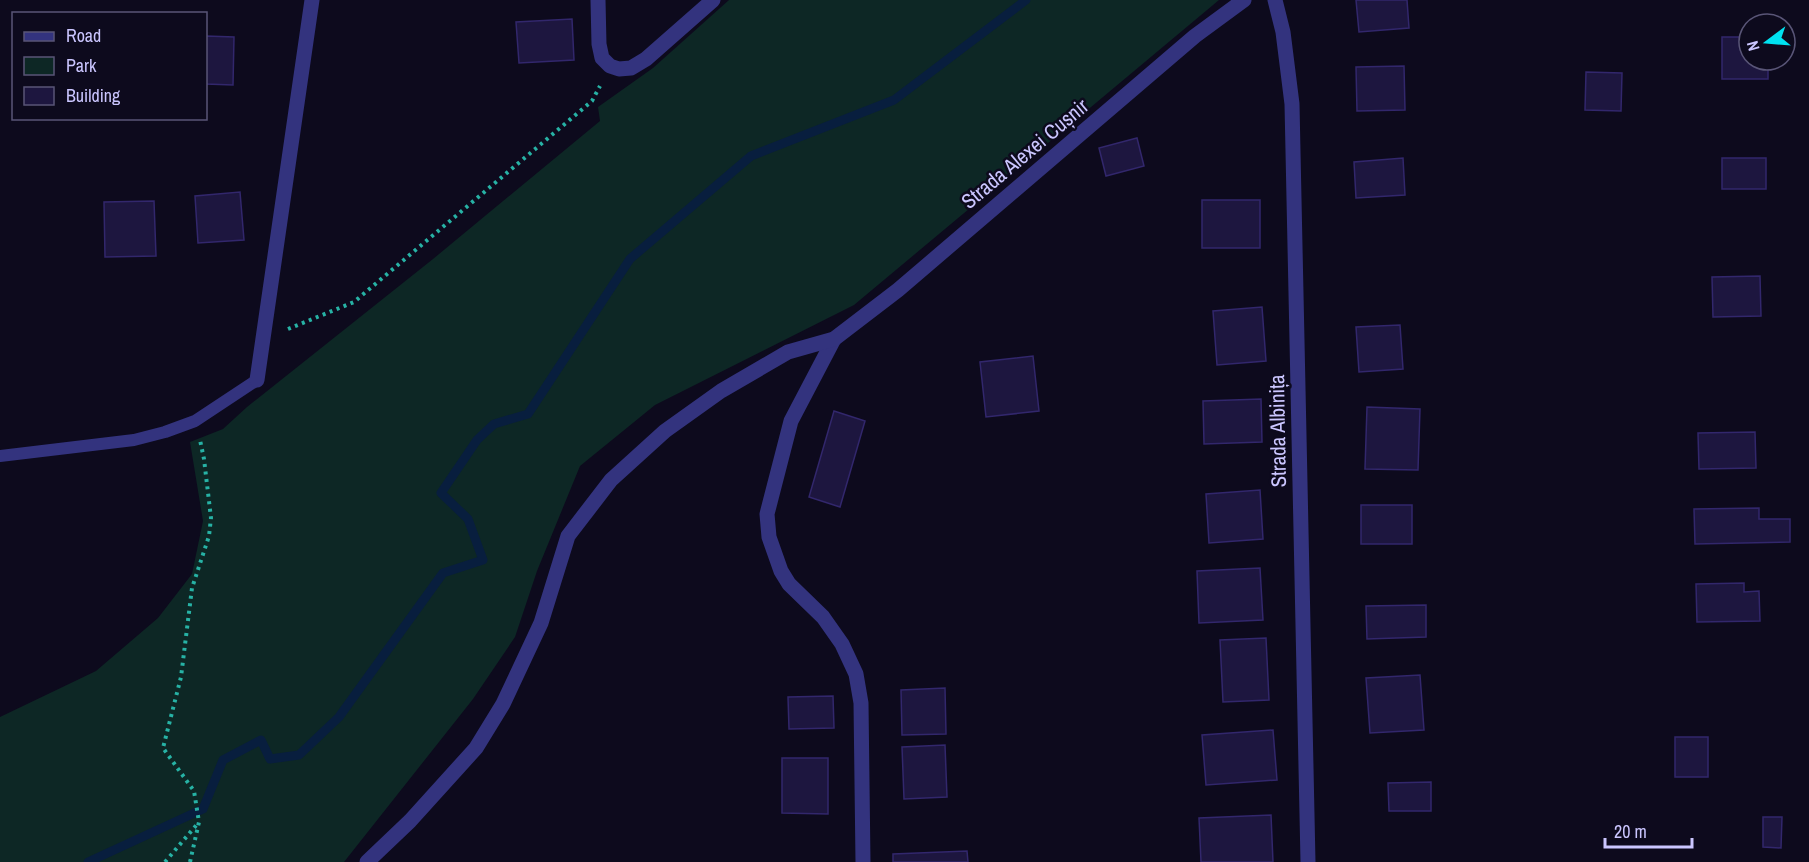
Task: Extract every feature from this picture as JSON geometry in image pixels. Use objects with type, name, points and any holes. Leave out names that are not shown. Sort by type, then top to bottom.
[{"type":"street","points":[[257,380],[312,0]]},
{"type":"street","points":[[598,0],[599,44],[602,58],[610,66],[619,69],[630,68],[646,59],[713,0]]},
{"type":"street","name":"Strada Alexei Cușnir","points":[[834,339],[898,290],[1195,36],[1244,0]]},
{"type":"street","name":"Strada Albinița","points":[[1275,0],[1283,32],[1292,104],[1308,862]]},
{"type":"street","points":[[367,862],[410,821],[476,748],[502,704],[541,623],[568,536],[611,480],[665,431],[721,391],[788,352],[834,339]]},
{"type":"street","points":[[834,339],[791,421],[767,514],[769,537],[781,572],[789,584],[823,617],[842,644],[856,674],[861,703],[863,862]]},
{"type":"lane","points":[[0,456],[134,440],[195,421],[257,380]]},
{"type":"path","points":[[263,341],[354,302],[592,101],[610,66]]},
{"type":"path","points":[[190,862],[199,822],[194,791],[163,748],[181,676],[192,588],[209,536],[211,518],[204,459],[195,421]]},
{"type":"path","points":[[165,862],[199,822]]},
{"type":"green space","points":[[729,0],[1219,0],[854,305],[655,405],[580,466],[537,571],[515,637],[473,699],[344,862],[0,862],[0,717],[96,671],[158,618],[192,574],[203,521],[190,442],[223,429],[247,407],[433,259],[600,121],[598,107],[653,68]]},
{"type":"building","points":[[1356,0],[1407,0],[1409,28],[1359,32]]},
{"type":"building","points":[[572,19],[574,60],[519,63],[516,22]]},
{"type":"building","points":[[207,36],[234,37],[233,85],[207,84]]},
{"type":"building","points":[[1722,37],[1737,37],[1737,72],[1768,72],[1768,79],[1722,79]]},
{"type":"building","points":[[1404,66],[1405,110],[1357,111],[1356,67]]},
{"type":"building","points":[[1586,72],[1622,73],[1621,111],[1585,110]]},
{"type":"building","points":[[1137,138],[1144,166],[1106,176],[1099,148]]},
{"type":"building","points":[[1403,158],[1405,195],[1356,198],[1354,162]]},
{"type":"building","points":[[1722,158],[1766,158],[1766,189],[1722,189]]},
{"type":"building","points":[[240,192],[244,240],[198,243],[195,196]]},
{"type":"building","points":[[1202,200],[1260,200],[1260,248],[1202,248]]},
{"type":"building","points":[[154,201],[156,256],[105,257],[104,202]]},
{"type":"building","points":[[1760,276],[1761,316],[1713,317],[1712,277]]},
{"type":"building","points":[[1262,307],[1266,361],[1217,365],[1213,311]]},
{"type":"building","points":[[1400,325],[1403,369],[1359,372],[1356,327]]},
{"type":"building","points":[[1033,356],[1039,411],[986,417],[980,362]]},
{"type":"building","points":[[1261,399],[1262,442],[1204,444],[1203,401]]},
{"type":"building","points":[[1367,407],[1420,409],[1418,470],[1365,469]]},
{"type":"building","points":[[834,411],[865,421],[840,507],[809,497]]},
{"type":"building","points":[[1755,432],[1756,468],[1699,469],[1698,433]]},
{"type":"building","points":[[1260,490],[1263,539],[1209,543],[1206,494]]},
{"type":"building","points":[[1361,505],[1412,505],[1412,544],[1361,544]]},
{"type":"building","points":[[1759,508],[1759,519],[1790,519],[1790,542],[1695,544],[1694,509]]},
{"type":"building","points":[[1260,568],[1263,620],[1199,623],[1197,571]]},
{"type":"building","points":[[1744,583],[1744,592],[1759,591],[1760,621],[1697,622],[1696,584]]},
{"type":"building","points":[[1426,605],[1426,637],[1367,639],[1366,606]]},
{"type":"building","points":[[1266,638],[1269,700],[1223,702],[1220,640]]},
{"type":"building","points":[[1420,675],[1424,730],[1370,733],[1366,678]]},
{"type":"building","points":[[945,688],[946,734],[902,735],[901,690]]},
{"type":"building","points":[[833,696],[834,728],[789,729],[788,697]]},
{"type":"building","points":[[1273,730],[1277,780],[1206,785],[1202,735]]},
{"type":"building","points":[[1675,737],[1708,737],[1708,777],[1675,777]]},
{"type":"building","points":[[945,745],[947,797],[904,799],[902,747]]},
{"type":"building","points":[[782,758],[828,758],[828,814],[782,813]]},
{"type":"building","points":[[1431,782],[1431,811],[1389,811],[1388,783]]},
{"type":"building","points":[[1271,815],[1273,862],[1201,862],[1199,818]]},
{"type":"building","points":[[1763,817],[1782,817],[1781,848],[1763,847]]},
{"type":"building","points":[[967,851],[968,862],[893,862],[893,854]]},
{"type":"waterway","points":[[88,862],[203,809],[223,760],[261,740],[270,759],[299,755],[339,717],[443,573],[483,560],[468,519],[441,493],[477,440],[494,424],[528,414],[630,259],[751,156],[894,100],[1026,0]]}]
